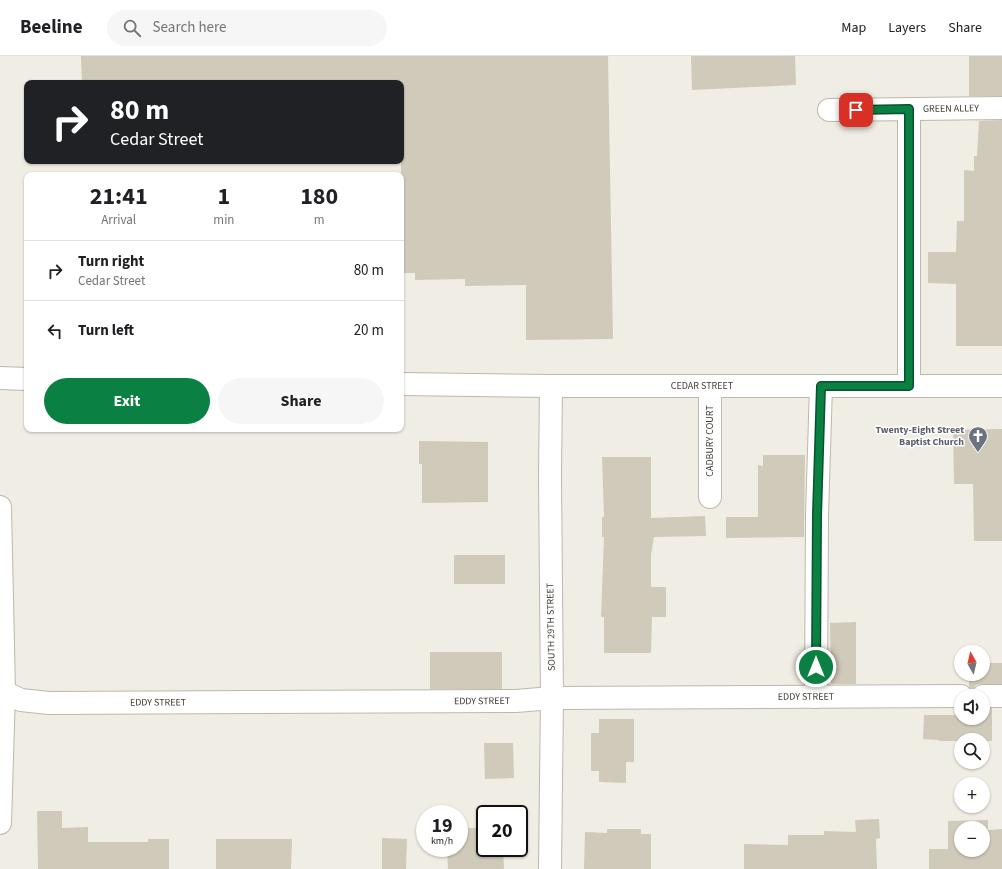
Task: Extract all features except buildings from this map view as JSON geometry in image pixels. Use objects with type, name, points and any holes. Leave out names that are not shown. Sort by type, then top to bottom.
[{"type":"street","name":"GREEN ALLEY","points":[[829,110],[1002,108]]},
{"type":"street","points":[[909,109],[909,386]]},
{"type":"street","points":[[0,378],[24,379]]},
{"type":"street","name":"CEDAR STREET","points":[[404,384],[551,386],[1002,386]]},
{"type":"street","name":"SOUTH 29TH STREET","points":[[550,869],[552,698],[550,476],[551,386]]},
{"type":"street","name":"CADBURY COURT","points":[[710,386],[710,497]]},
{"type":"street","points":[[816,697],[817,515],[821,386]]},
{"type":"street","points":[[0,507],[4,692],[0,823]]},
{"type":"street","name":"EDDY STREET","points":[[4,692],[21,700],[49,703],[516,701],[552,698],[954,696]]},
{"type":"street","points":[[990,696],[1002,696]]},
{"type":"place","name":"Twenty-Eight Street Baptist Church","points":[[978,453]]},
{"type":"route","points":[[816,667],[817,515],[821,386],[909,386],[909,109],[856,110]]}]
